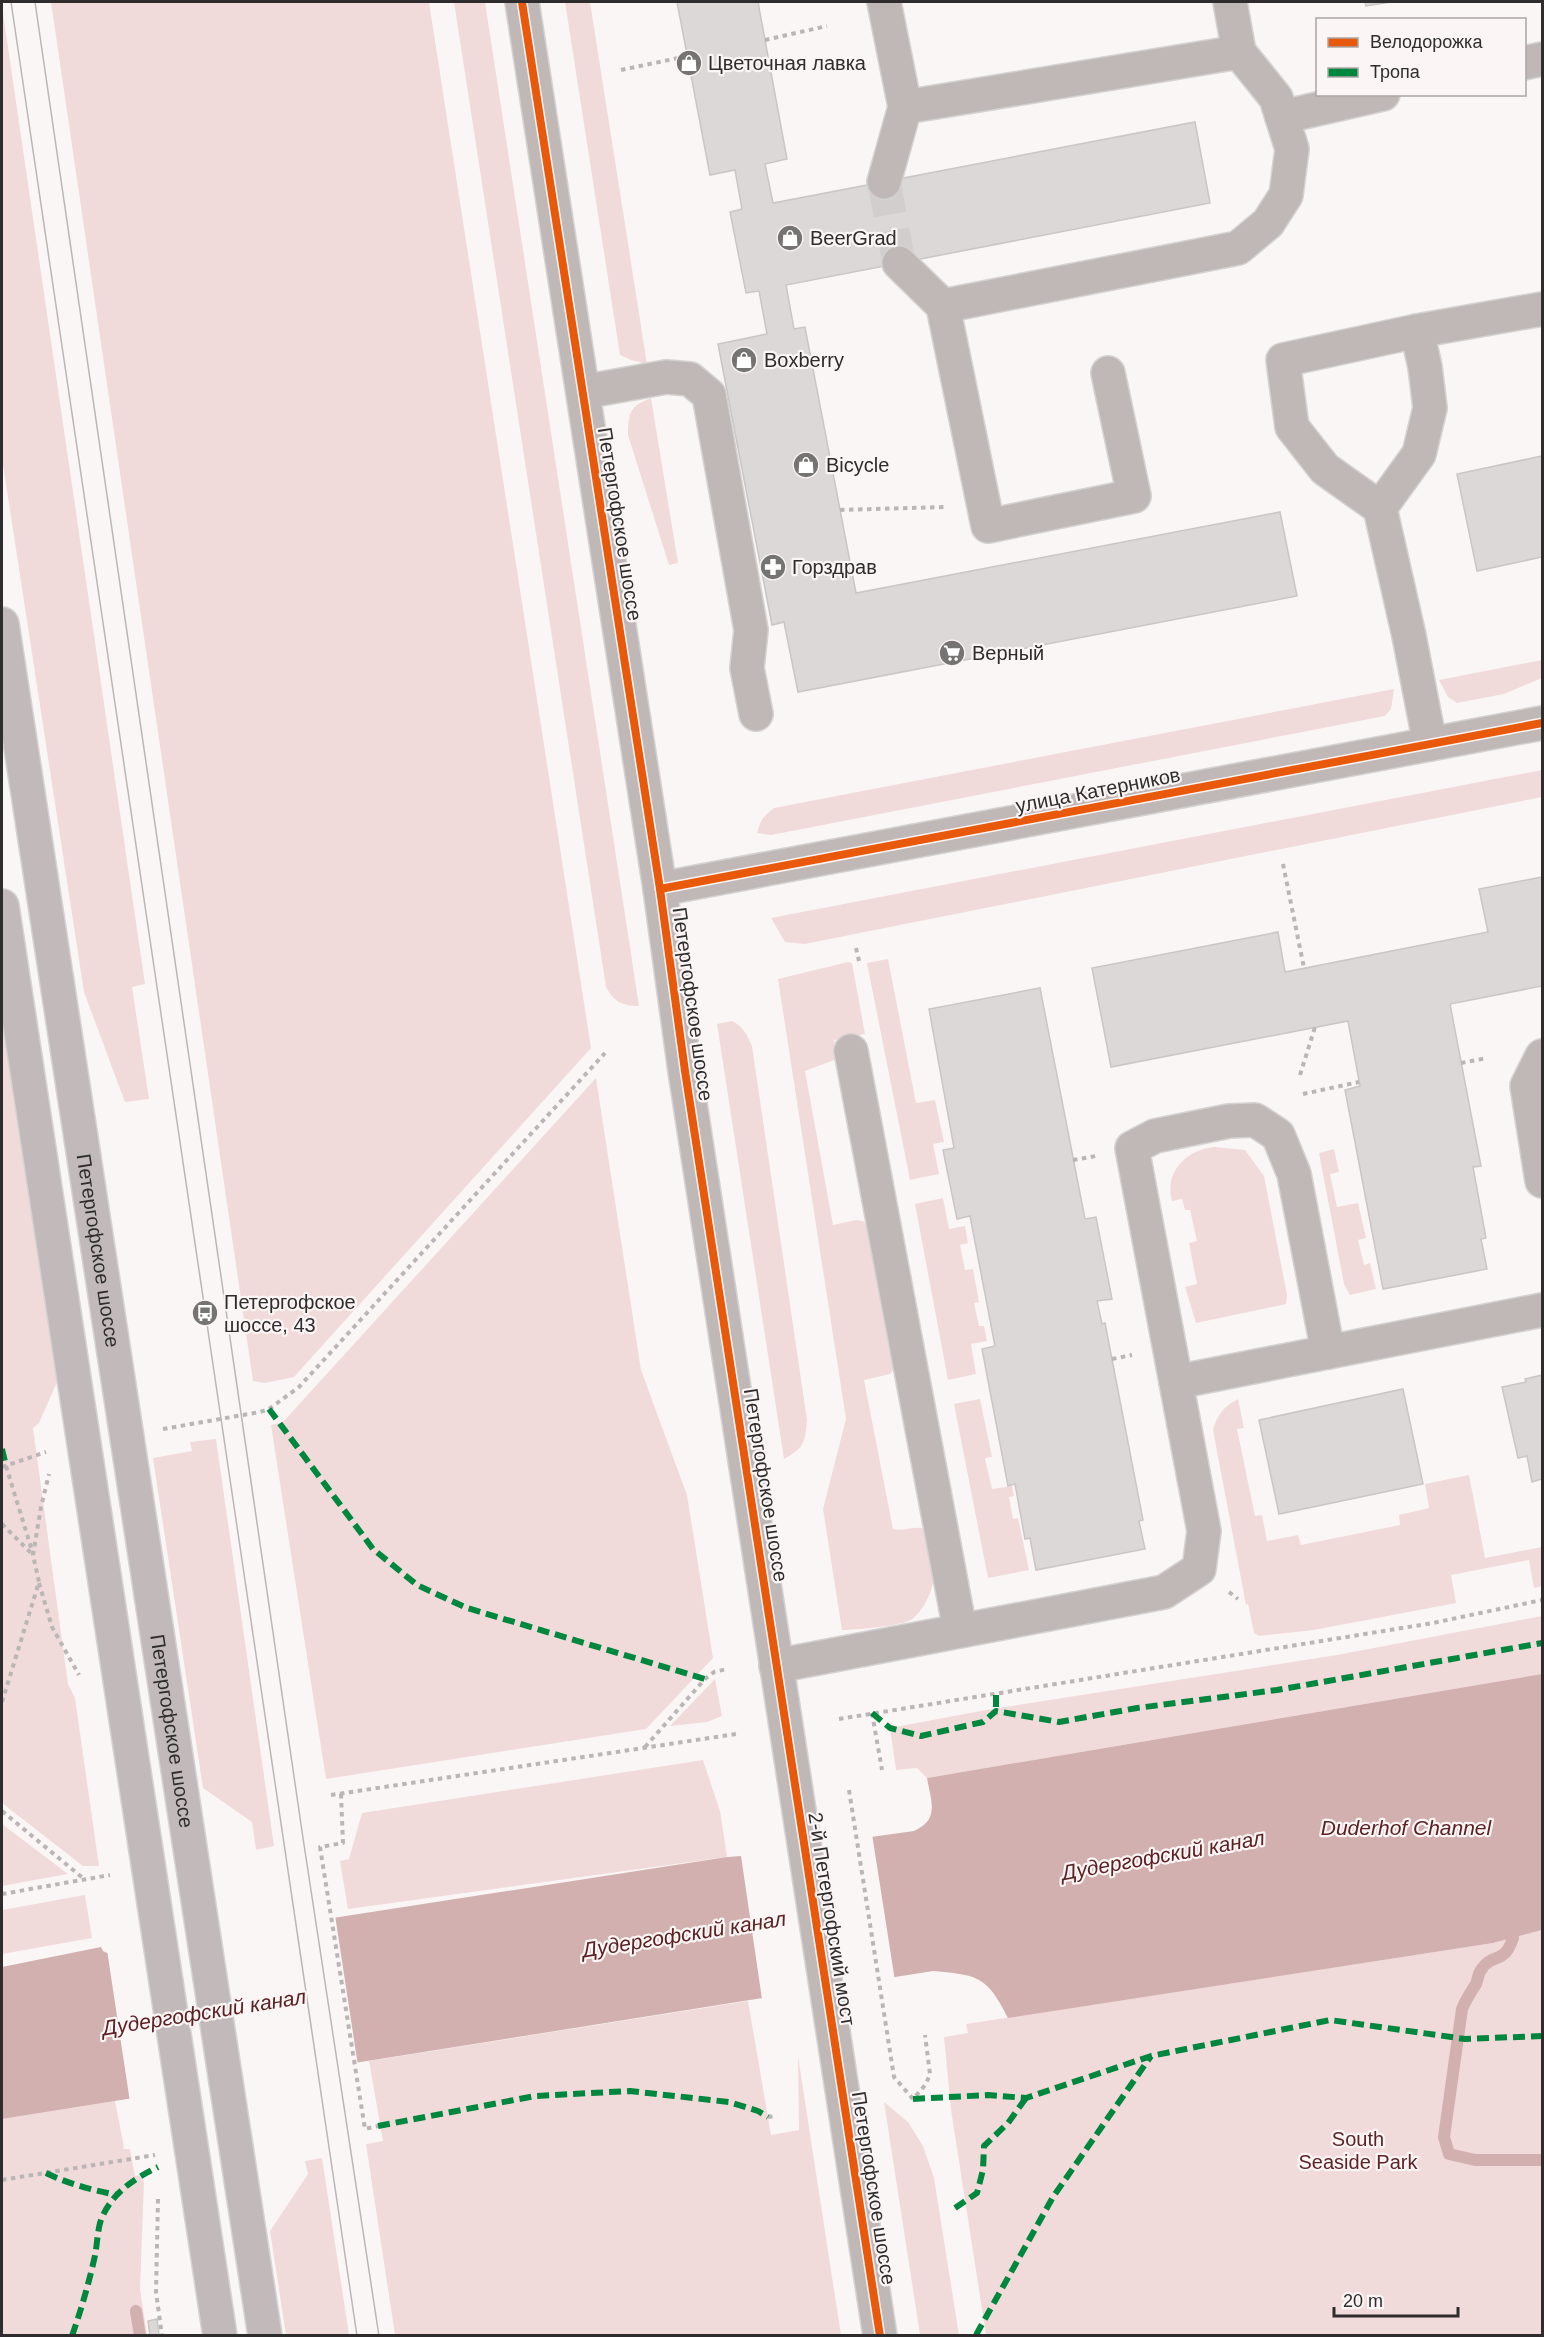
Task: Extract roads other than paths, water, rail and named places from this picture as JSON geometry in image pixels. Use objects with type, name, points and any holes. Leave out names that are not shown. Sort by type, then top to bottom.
[{"type":"main road","name":"Петергофское шоссе","points":[[2,624],[264,2336]]},
{"type":"main road","points":[[2,906],[220,2336]]},
{"type":"street","name":"Петергофское шоссе","points":[[522,2],[660,889],[797,1799]]},
{"type":"street","points":[[884,2],[905,107],[884,182]]},
{"type":"street","points":[[943,306],[1238,248],[1268,223],[1286,195],[1292,149],[1276,98],[1239,52],[1230,2]]},
{"type":"street","points":[[905,107],[1239,52]]},
{"type":"street","points":[[1526,63],[1542,59]]},
{"type":"street","points":[[1282,117],[1374,96]]},
{"type":"street","points":[[899,263],[943,306],[988,526],[1134,496],[1108,373]]},
{"type":"street","points":[[1430,744],[1409,636],[1380,508],[1325,469],[1292,427],[1283,360],[1418,331],[1542,309]]},
{"type":"street","points":[[1380,508],[1419,454],[1430,408],[1418,331]]},
{"type":"street","points":[[583,392],[666,378],[690,379],[709,395],[751,630],[747,668],[756,714]]},
{"type":"street","name":"улица Катерников","points":[[660,889],[1542,723]]},
{"type":"street","points":[[851,1051],[960,1630]]},
{"type":"street","points":[[1542,1056],[1527,1086],[1542,1181]]},
{"type":"street","points":[[776,1666],[1164,1592],[1199,1569],[1204,1531],[1132,1148],[1155,1136],[1229,1121],[1255,1120],[1278,1136],[1294,1174],[1328,1352]]},
{"type":"street","points":[[1176,1382],[1542,1310]]},
{"type":"street","name":"2-й Петергофский мост","points":[[797,1799],[835,2045]]},
{"type":"street","name":"Петергофское шоссе","points":[[835,2045],[880,2336]]},
{"type":"water","points":[[1542,1674],[1542,1930],[1493,1943],[1008,2018],[994,1994],[980,1980],[961,1974],[933,1971],[2,2119],[2,1967],[101,1947],[107,1953],[727,1857],[914,1831],[922,1827],[931,1815],[932,1802],[927,1778]]},
{"type":"waterway","points":[[1513,1938],[1506,1952],[1489,1961],[1481,1970],[1462,2009],[1444,2137],[1449,2154],[1475,2160],[1542,2160]]},
{"type":"waterway","points":[[136,2311],[140,2336]]},
{"type":"tunnel","points":[[884,182],[899,263]]},
{"type":"tram line","points":[[11,2],[357,2336]]},
{"type":"tram line","points":[[35,2],[303,1838],[379,2336]]},
{"type":"place","name":"Цветочная лавка","points":[[689,63]]},
{"type":"place","name":"BeerGrad","points":[[790,238]]},
{"type":"place","name":"Boxberry","points":[[744,360]]},
{"type":"place","name":"Bicycle","points":[[806,465]]},
{"type":"place","name":"Горздрав","points":[[773,567]]},
{"type":"place","name":"Верный","points":[[952,653]]},
{"type":"place","name":"Петергофское шоссе, 43","points":[[205,1313]]},
{"type":"water label","name":"Duderhof Channel","points":[[1406,1827]]},
{"type":"water label","name":"Дудергофский канал","points":[[1163,1855]]},
{"type":"water label","name":"Дудергофский канал","points":[[684,1934]]},
{"type":"water label","name":"Дудергофский канал","points":[[204,2012]]},
{"type":"park label","name":"South Seaside Park","points":[[1358,2150]]}]
